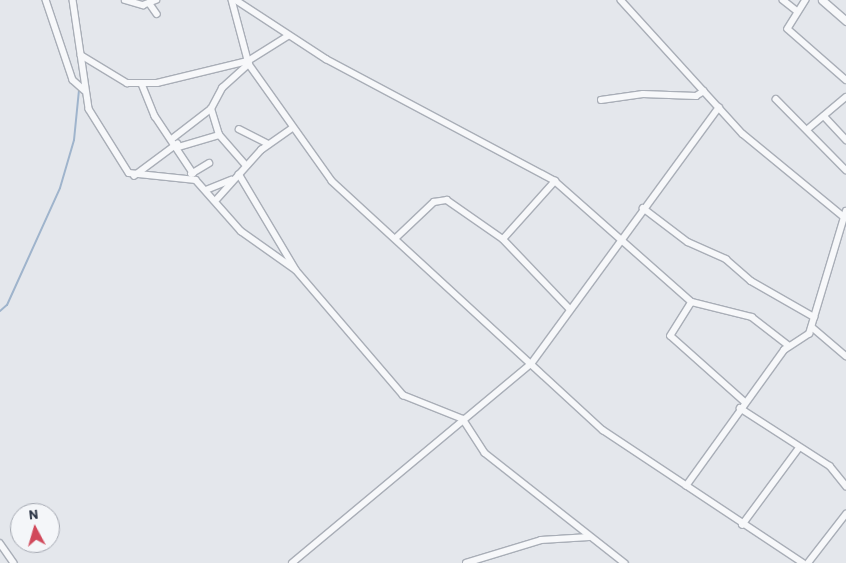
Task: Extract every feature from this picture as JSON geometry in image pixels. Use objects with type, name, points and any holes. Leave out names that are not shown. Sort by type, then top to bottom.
[{"type":"street","points":[[46,0],[73,80],[84,90]]},
{"type":"street","points":[[73,0],[84,90],[94,118],[134,176]]},
{"type":"street","points":[[125,0],[150,4],[156,0]]},
{"type":"street","points":[[232,0],[248,62],[292,128],[332,181],[602,430],[742,525],[803,563]]},
{"type":"street","points":[[236,0],[288,36],[555,181],[621,236],[692,302],[752,317],[788,345]]},
{"type":"street","points":[[621,0],[704,92],[754,143],[844,214],[830,273],[814,317],[812,328],[788,345],[744,401],[686,486]]},
{"type":"street","points":[[784,0],[797,11]]},
{"type":"street","points":[[806,0],[797,11],[788,29],[846,80]]},
{"type":"street","points":[[822,0],[846,22]]},
{"type":"street","points":[[150,4],[157,14]]},
{"type":"street","points":[[134,176],[176,143],[211,109],[222,88],[248,62],[288,36]]},
{"type":"street","points":[[81,54],[126,83],[142,84],[171,82],[248,62]]},
{"type":"street","points":[[142,84],[155,116],[176,143],[191,174],[217,199],[241,232],[296,270]]},
{"type":"street","points":[[601,100],[704,92]]},
{"type":"street","points":[[809,128],[846,97]]},
{"type":"street","points":[[776,99],[809,128],[846,170]]},
{"type":"street","points":[[292,563],[531,364],[621,236],[719,107]]},
{"type":"street","points":[[211,109],[219,135],[246,166]]},
{"type":"street","points":[[824,116],[846,140]]},
{"type":"street","points":[[206,190],[231,180],[268,144],[292,128]]},
{"type":"street","points":[[239,129],[268,144]]},
{"type":"street","points":[[176,143],[219,135]]},
{"type":"street","points":[[134,176],[191,174],[209,162]]},
{"type":"street","points":[[239,174],[296,270],[403,396],[463,419],[485,453],[589,538],[625,563]]},
{"type":"street","points":[[217,199],[231,180]]},
{"type":"street","points":[[503,239],[555,181]]},
{"type":"street","points":[[396,238],[434,202],[447,200],[503,239],[570,309]]},
{"type":"street","points":[[643,208],[688,242],[726,259],[751,281],[814,317]]},
{"type":"street","points":[[692,302],[671,336],[744,401]]},
{"type":"street","points":[[812,328],[846,356]]},
{"type":"street","points":[[740,408],[799,448],[830,466],[846,486]]},
{"type":"street","points":[[742,525],[799,448]]},
{"type":"street","points":[[808,563],[846,514]]},
{"type":"street","points":[[466,563],[547,539],[589,538]]},
{"type":"street","points":[[0,544],[12,562]]},
{"type":"waterway","points":[[0,311],[7,305],[60,188],[74,140],[79,90]]}]
